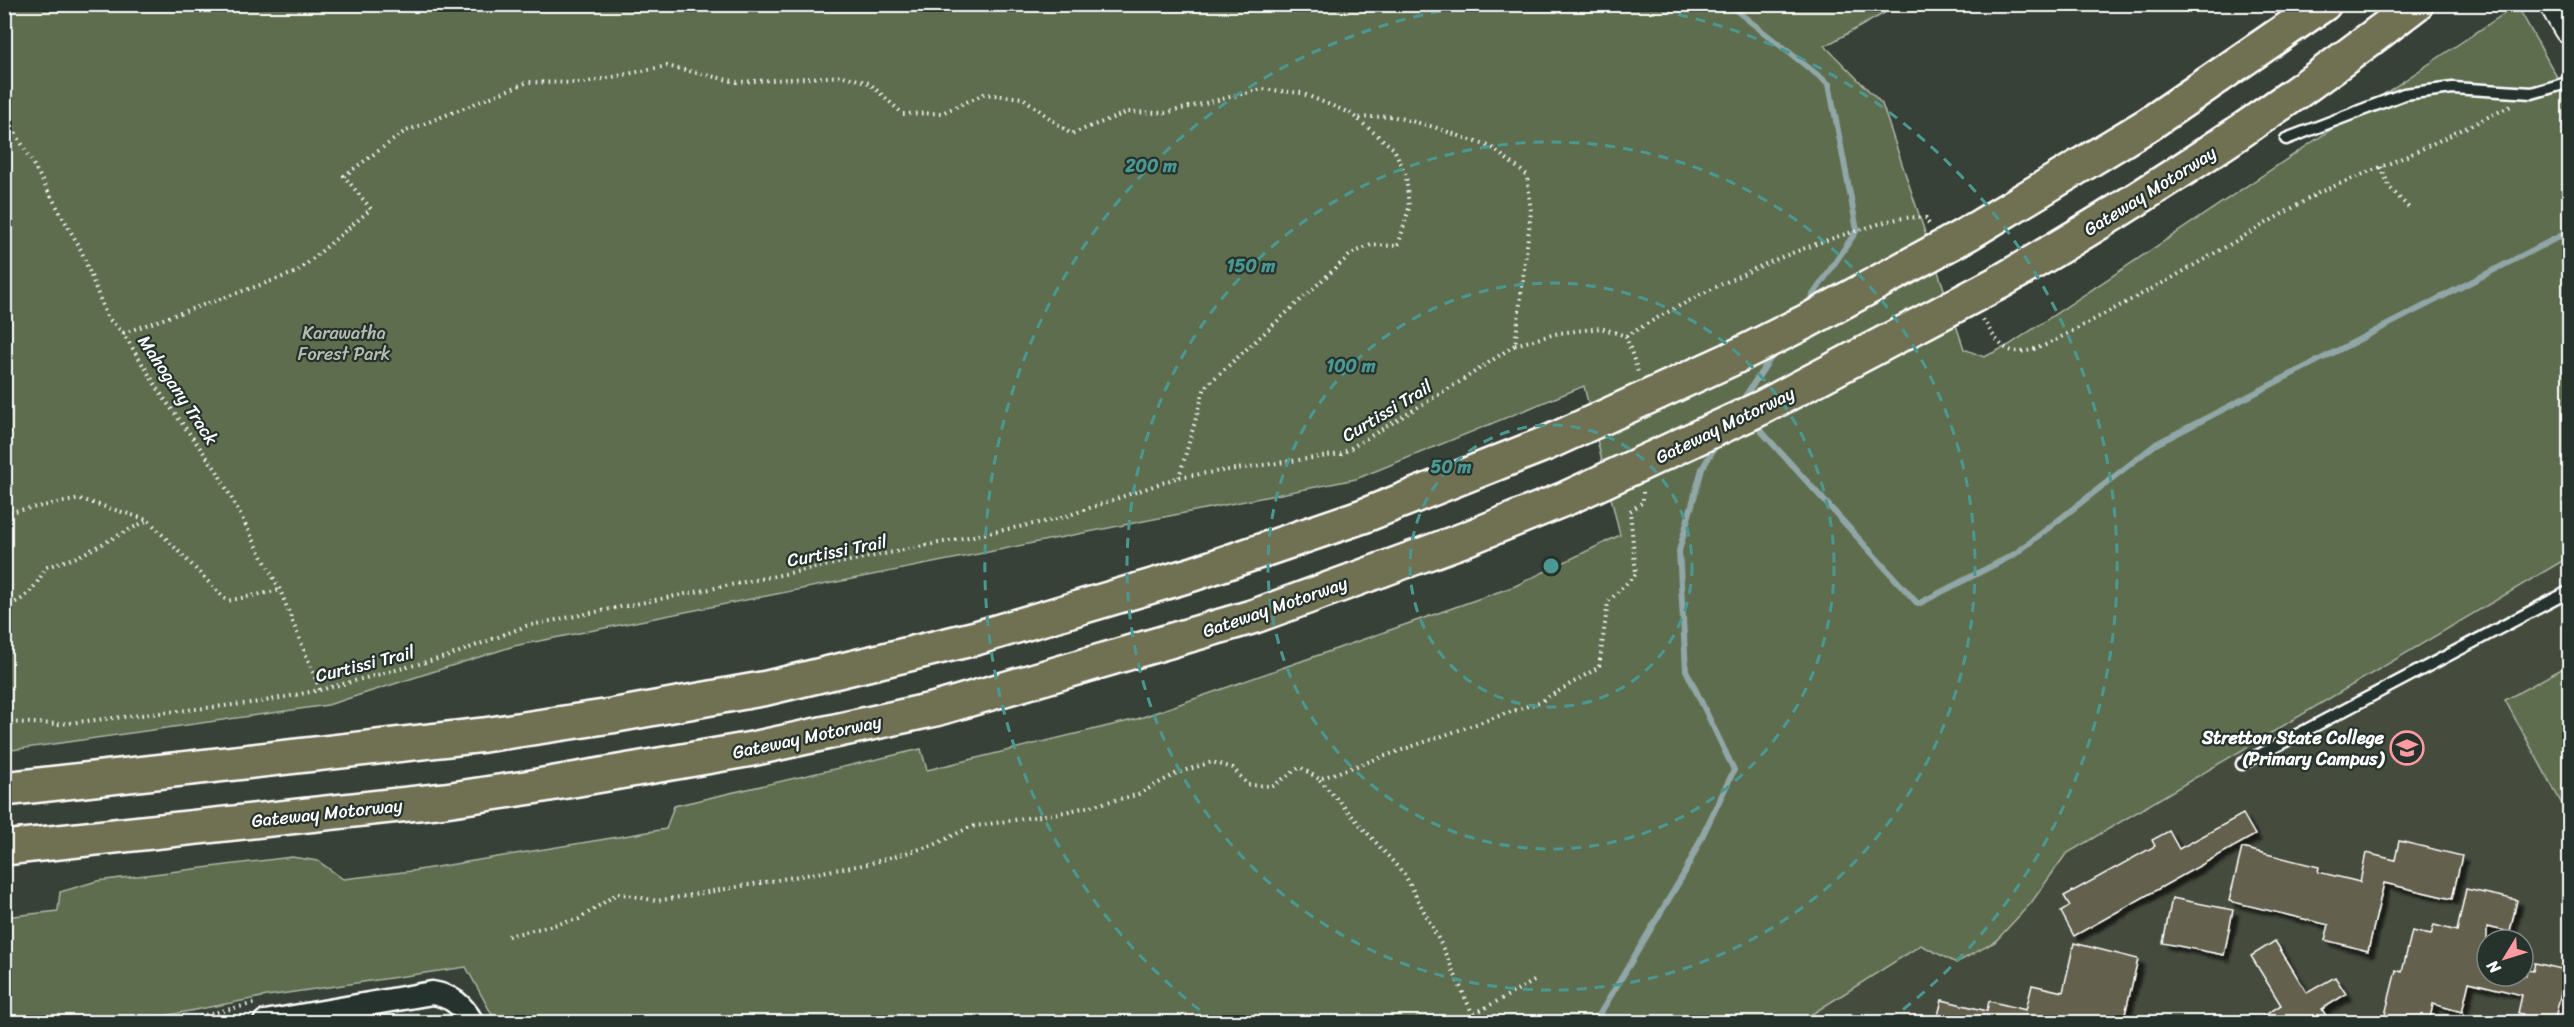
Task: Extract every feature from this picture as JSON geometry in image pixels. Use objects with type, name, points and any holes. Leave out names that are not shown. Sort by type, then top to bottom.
[{"type":"highway","points":[[4,789],[484,735],[611,716],[767,688],[976,638],[1193,574],[1363,516],[1545,444],[1788,331],[1969,233],[2149,124],[2324,4]]},
{"type":"highway","name":"Gateway Motorway","points":[[4,848],[313,815],[532,787],[753,749],[936,709],[1255,616],[1463,540],[1567,498],[1835,371],[1998,283],[2134,203],[2210,154],[2316,80],[2416,4]]},
{"type":"street","points":[[2556,4],[2570,28]]},
{"type":"street","points":[[265,1023],[432,993],[447,996],[464,1008],[472,1023]]},
{"type":"lane","points":[[2286,139],[2404,94],[2453,88],[2532,93],[2570,82]]},
{"type":"lane","points":[[2242,764],[2570,591]]},
{"type":"path","points":[[123,333],[297,272],[371,209],[344,176],[404,132],[528,82],[583,83],[667,66],[737,82],[844,76],[869,83],[903,114],[942,113],[984,94],[1023,98],[1071,134],[1128,112],[1165,113],[1262,89],[1301,93],[1350,113],[1394,149],[1406,175],[1409,208],[1398,246],[1371,245],[1350,254],[1205,387],[1179,477]]},
{"type":"path","points":[[2048,344],[2172,278],[2320,192],[2381,167],[2511,107],[2517,92]]},
{"type":"path","name":"Mahogany Track","points":[[4,111],[81,250],[107,317],[123,333],[165,400],[217,471],[280,590],[320,690]]},
{"type":"path","points":[[1355,118],[1392,116],[1434,127],[1491,147],[1527,175],[1531,212],[1515,345]]},
{"type":"path","points":[[2381,167],[2390,188],[2411,210]]},
{"type":"path","name":"Curtissi Trail","points":[[4,722],[59,724],[260,702],[320,690],[449,656],[526,626],[1058,519],[1179,477],[1341,454],[1461,381],[1515,345],[1559,333],[1601,328],[1626,336],[1640,378]]},
{"type":"path","points":[[1318,780],[1542,701],[1599,667],[1608,602],[1636,574],[1630,511],[1643,502],[1643,479]]},
{"type":"path","points":[[4,513],[80,499],[148,520],[226,601],[280,590]]},
{"type":"path","points":[[4,606],[15,604],[34,591],[46,567],[77,557],[148,520]]},
{"type":"path","points":[[508,936],[579,918],[618,893],[657,901],[868,864],[934,845],[970,827],[1065,812],[1137,795],[1177,774],[1212,762],[1233,768],[1248,785],[1273,786],[1300,767],[1318,780],[1405,875],[1441,944],[1473,1015]]},
{"type":"path","points":[[1459,1023],[1536,980]]},
{"type":"shaded area","name":"Stretton State College (Primary Campus)","points":[[2569,557],[2569,1022],[1780,1022]]},
{"type":"green space","name":"Karawatha Forest Park","points":[[5,5],[1899,5],[1825,46],[1882,104],[1964,349],[1984,357],[2009,345],[2517,5],[2569,99],[2569,557],[2066,854],[2031,903],[1995,942],[1956,963],[1921,945],[1804,1019],[1803,1022],[496,1022],[466,967],[267,996],[133,1022],[5,1022],[4,917],[58,911],[60,892],[97,881],[292,857],[318,861],[343,879],[412,871],[666,829],[674,806],[921,749],[927,770],[1137,719],[1515,586],[1620,535],[1584,386],[1356,479],[514,646],[328,705],[5,751]]},
{"type":"green space","points":[[2569,665],[2569,817],[2505,700]]},
{"type":"building","points":[[2243,814],[2255,835],[2074,936],[2061,912],[2070,906],[2064,896],[2155,846],[2152,840],[2169,831],[2179,849]]},
{"type":"building","points":[[2399,841],[2462,856],[2452,899],[2384,883],[2368,951],[2325,940],[2329,925],[2229,901],[2242,848],[2319,867],[2318,872],[2360,882],[2366,853],[2395,860]]},
{"type":"building","points":[[2466,889],[2517,900],[2511,928],[2475,928],[2475,983],[2469,982],[2462,1012],[2433,1004],[2429,1023],[2383,1023],[2396,970],[2402,972],[2412,931],[2431,935],[2434,925],[2457,931]]},
{"type":"building","points":[[2172,898],[2233,910],[2224,955],[2163,943]]},
{"type":"building","points":[[2275,941],[2307,993],[2335,977],[2346,994],[2322,1009],[2330,1023],[2253,1023],[2281,1005],[2251,956]]},
{"type":"building","points":[[2074,943],[2138,959],[2123,1023],[1936,1023],[1942,1000],[1987,1011],[1989,1001],[2026,1010],[2032,985],[2063,992]]},
{"type":"building","points":[[2535,963],[2566,970],[2554,1023],[2521,1023],[2523,1014],[2518,1013],[2522,995],[2493,988],[2535,988]]},
{"type":"waterway","points":[[1728,4],[1829,84],[1857,230],[1805,307]]},
{"type":"waterway","points":[[1753,422],[1918,604],[2015,554],[2156,444],[2570,231]]},
{"type":"waterway","points":[[1740,404],[1776,350]]},
{"type":"waterway","points":[[1595,1022],[1685,872],[1734,770],[1686,670],[1679,551],[1702,469],[1718,442]]},
{"type":"place","name":"Stretton State College (Primary Campus)","points":[[2407,748]]}]
